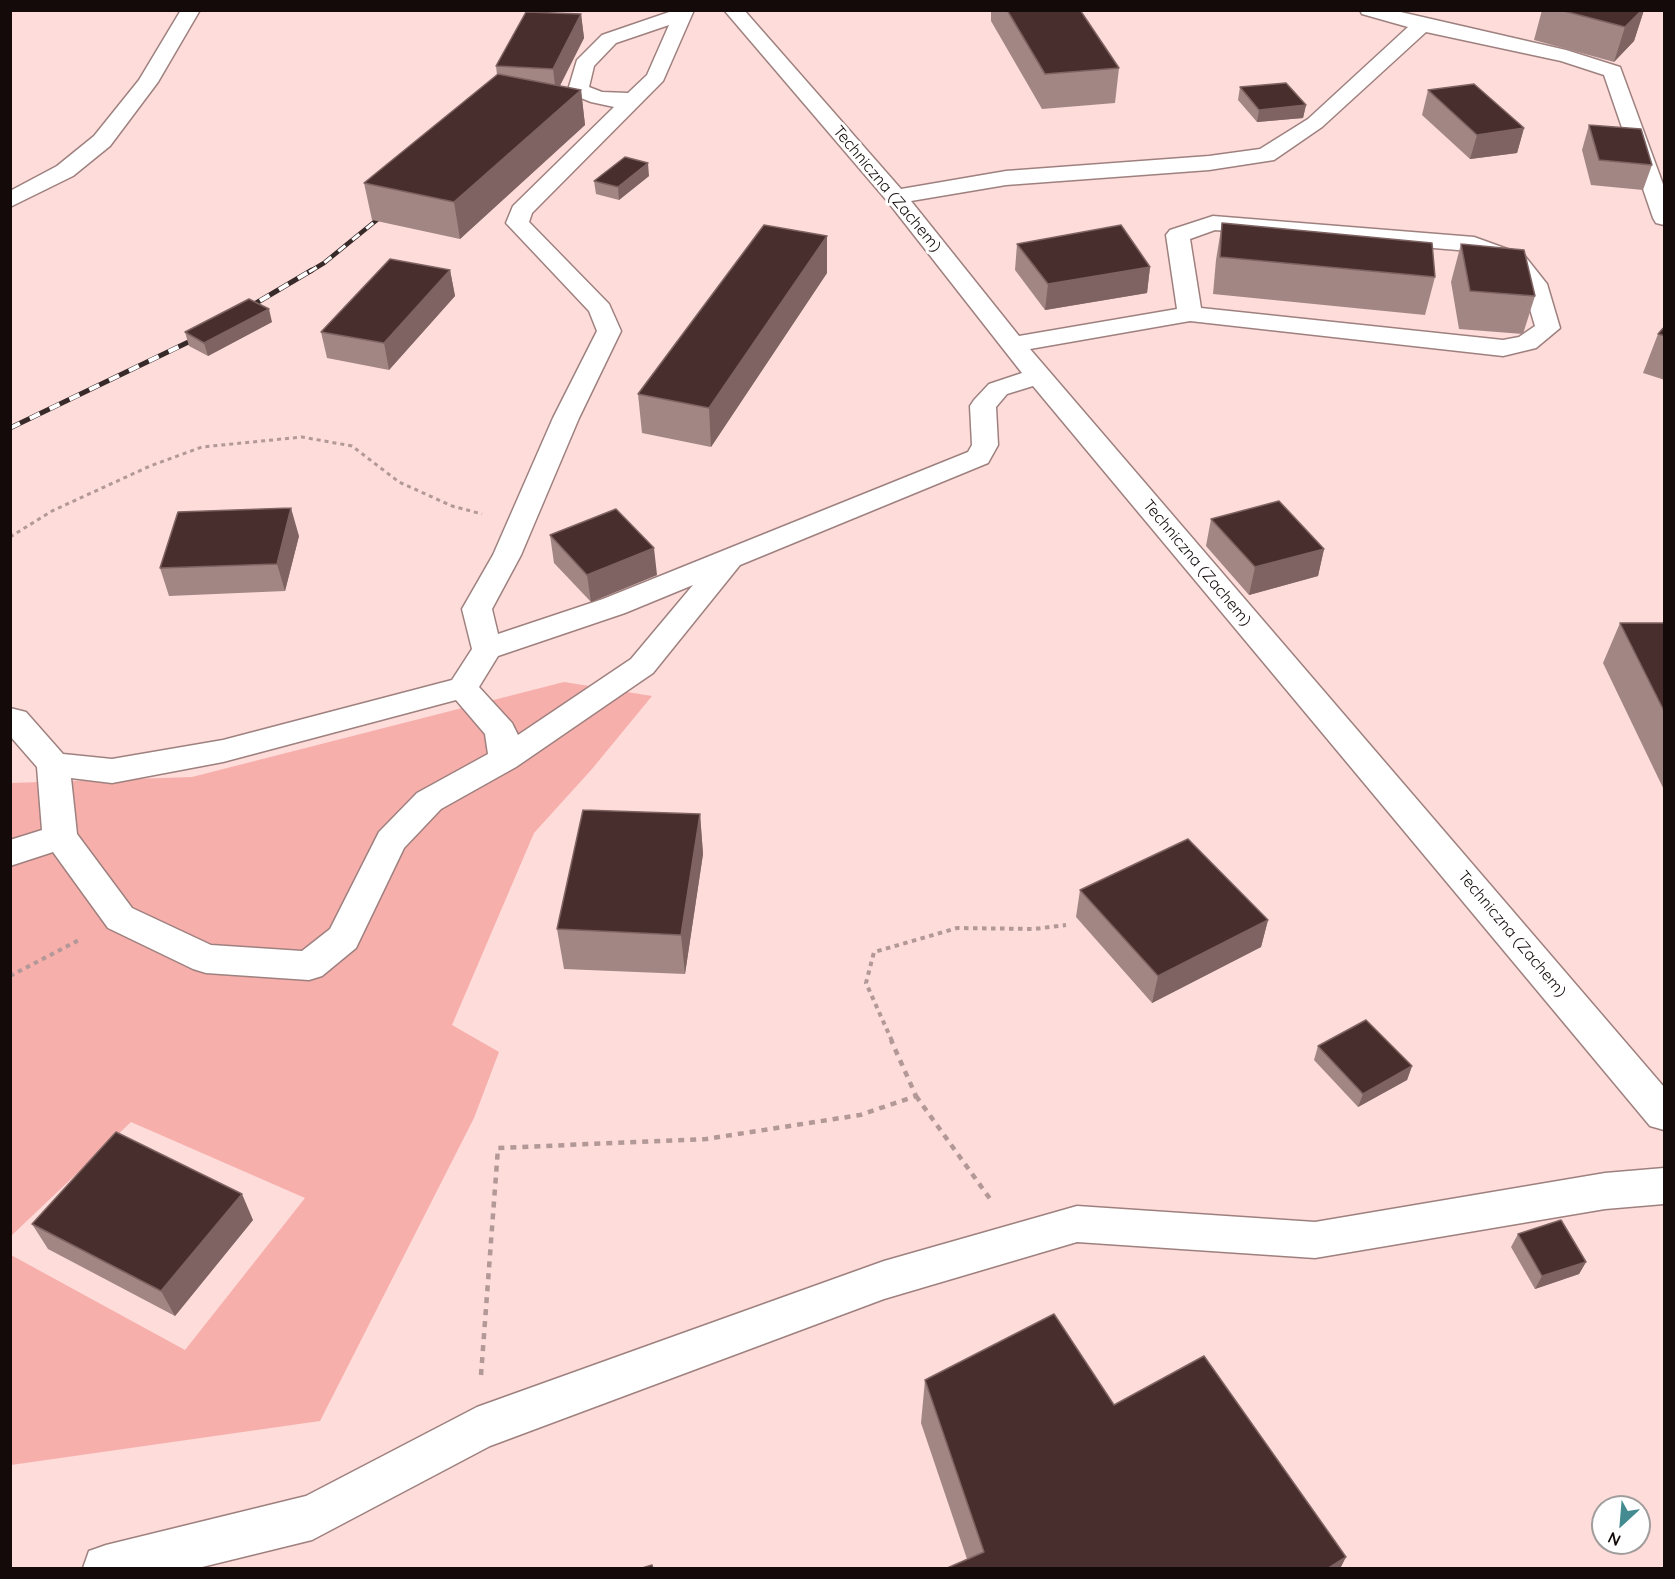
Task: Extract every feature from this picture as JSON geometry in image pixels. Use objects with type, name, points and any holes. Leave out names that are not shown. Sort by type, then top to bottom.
[{"type":"lane","points":[[10,200],[65,171],[102,141],[148,82],[191,10]]},
{"type":"lane","name":"Techniczna (Zachem)","points":[[734,10],[896,198],[1038,376],[1665,1114]]},
{"type":"lane","points":[[1376,11],[1422,26],[1566,56],[1614,70],[1665,218]]},
{"type":"lane","points":[[635,98],[619,101],[598,98],[578,90],[584,64],[609,39],[685,12]]},
{"type":"lane","points":[[487,649],[477,609],[507,555],[566,418],[609,331],[600,309],[517,223],[520,211],[656,77],[685,12]]},
{"type":"lane","points":[[896,198],[1006,178],[1209,164],[1266,155],[1315,123],[1422,26]]},
{"type":"lane","points":[[1014,344],[1190,314],[1503,348],[1527,343],[1548,328],[1535,284],[1516,260],[1474,244],[1213,224],[1178,235],[1190,314]]},
{"type":"lane","points":[[53,764],[112,771],[212,753],[463,688],[487,649],[614,606],[978,457],[985,445],[983,406],[998,388],[1038,376]]},
{"type":"lane","points":[[10,719],[15,720],[53,764],[60,837],[120,918],[206,959],[309,966],[343,938],[391,841],[429,801],[505,759],[642,666],[730,559]]},
{"type":"lane","points":[[463,688],[501,731],[505,759]]},
{"type":"lane","points":[[10,853],[60,837]]},
{"type":"lane","points":[[106,1569],[312,1517],[477,1429],[884,1280],[1077,1224],[1316,1240],[1605,1191],[1665,1186]]},
{"type":"path","points":[[10,537],[63,506],[150,466],[202,447],[302,437],[352,446],[399,482],[452,506],[521,524]]},
{"type":"path","points":[[10,976],[120,918]]},
{"type":"path","points":[[1020,1240],[916,1096],[866,983],[874,952],[957,928],[1034,929],[1066,925]]},
{"type":"path","points":[[477,1429],[498,1148],[706,1139],[860,1115],[916,1096]]},
{"type":"shaded area","points":[[564,682],[652,696],[592,769],[534,833],[452,1025],[499,1052],[474,1118],[320,1421],[11,1465],[11,1255],[185,1350],[305,1198],[131,1122],[11,1236],[11,783],[192,777]]},
{"type":"building","points":[[1007,10],[1080,10],[1119,68],[1045,74]]},
{"type":"building","points":[[1560,10],[1642,10],[1625,27]]},
{"type":"building","points":[[526,12],[581,14],[553,69],[496,66]]},
{"type":"building","points":[[498,74],[581,90],[454,202],[364,183]]},
{"type":"building","points":[[1286,83],[1306,105],[1259,110],[1240,87]]},
{"type":"building","points":[[1474,84],[1524,128],[1477,135],[1428,90]]},
{"type":"building","points":[[1589,125],[1641,129],[1652,165],[1599,160]]},
{"type":"building","points":[[625,157],[648,163],[618,187],[594,181]]},
{"type":"building","points":[[1222,223],[1432,243],[1435,277],[1220,257]]},
{"type":"building","points":[[764,225],[827,236],[709,408],[638,394]]},
{"type":"building","points":[[1121,225],[1150,267],[1048,284],[1017,244]]},
{"type":"building","points":[[1461,244],[1524,250],[1535,296],[1470,291]]},
{"type":"building","points":[[390,259],[450,270],[384,343],[321,332]]},
{"type":"building","points":[[249,299],[269,309],[204,343],[185,332]]},
{"type":"building","points":[[1665,326],[1665,336],[1658,334]]},
{"type":"building","points":[[1279,501],[1324,549],[1255,567],[1211,519]]},
{"type":"building","points":[[291,508],[277,564],[160,568],[178,512]]},
{"type":"building","points":[[616,509],[654,548],[587,575],[550,535]]},
{"type":"building","points":[[1620,623],[1665,623],[1665,713]]},
{"type":"building","points":[[583,810],[700,814],[681,935],[557,929]]},
{"type":"building","points":[[1188,839],[1268,920],[1158,976],[1080,890]]},
{"type":"building","points":[[1366,1020],[1412,1066],[1363,1094],[1318,1046]]},
{"type":"building","points":[[116,1132],[242,1194],[161,1291],[32,1224]]},
{"type":"building","points":[[1561,1220],[1586,1262],[1542,1276],[1518,1234]]},
{"type":"building","points":[[1054,1314],[1114,1405],[1204,1356],[1346,1557],[1327,1569],[945,1569],[984,1552],[925,1380]]},
{"type":"building","points":[[652,1565],[653,1569],[639,1569]]},
{"type":"railway","points":[[309,272],[324,263],[389,210]]},
{"type":"railway","points":[[241,312],[312,270]]},
{"type":"railway","points":[[10,428],[203,335]]}]
